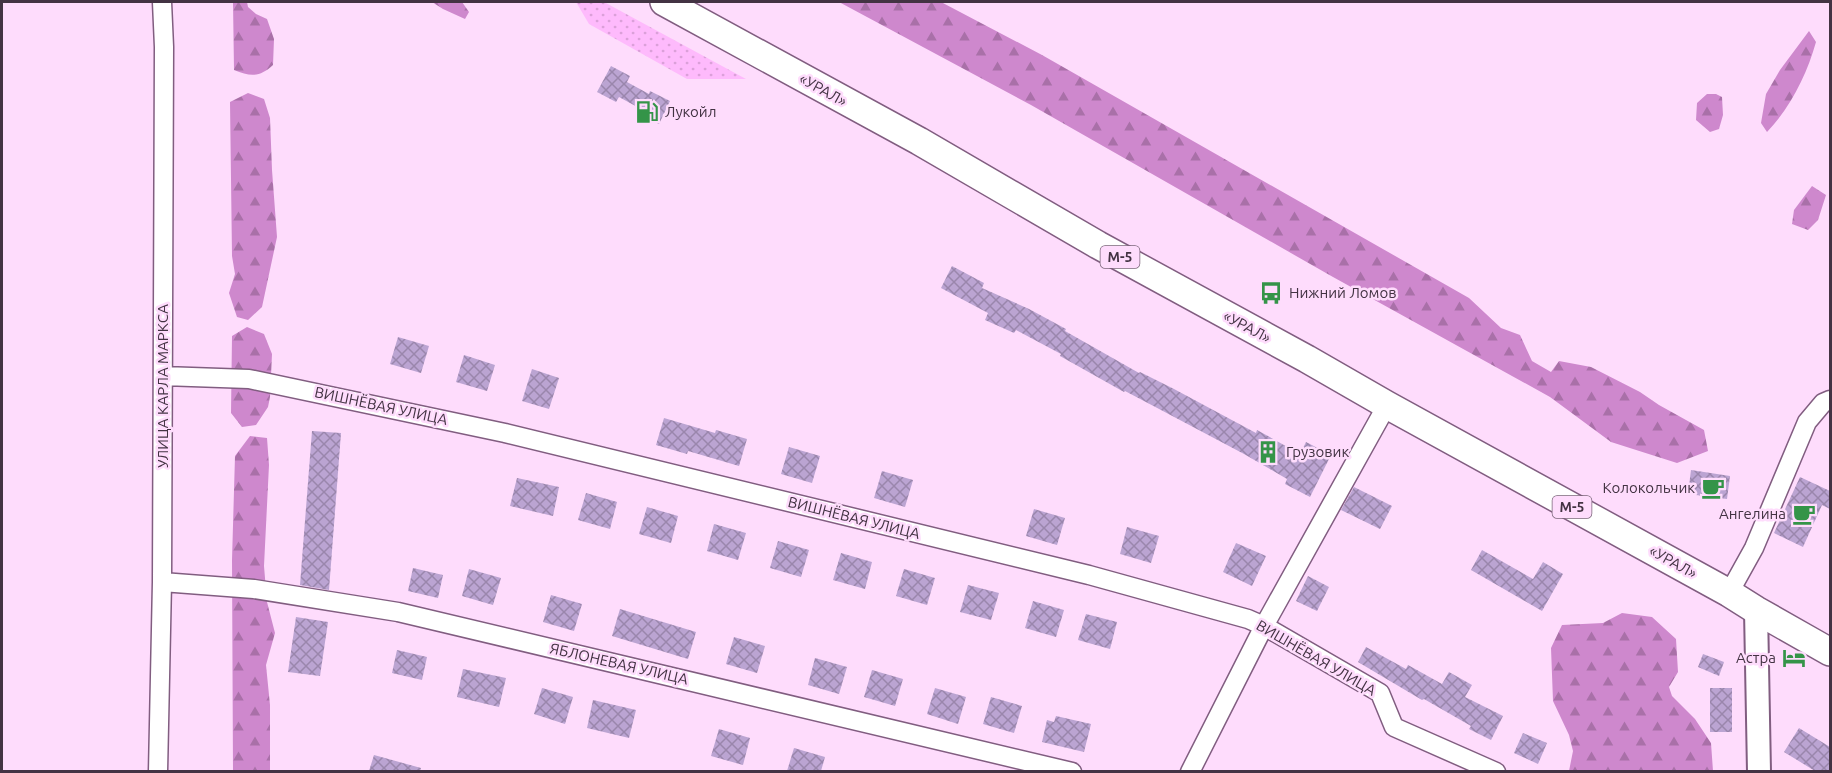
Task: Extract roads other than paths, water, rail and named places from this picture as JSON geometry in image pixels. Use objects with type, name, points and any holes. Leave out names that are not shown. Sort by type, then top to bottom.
[{"type":"highway","name":"«УРАЛ»","points":[[664,2],[919,141],[1098,245],[1729,593],[1830,652]]},
{"type":"main road","points":[[1755,610],[1760,771]]},
{"type":"street","name":"УЛИЦА КАРЛА МАРКСА","points":[[158,771],[162,582],[164,47],[162,2]]},
{"type":"street","name":"ВИШНЁВАЯ УЛИЦА","points":[[163,376],[249,379],[505,433],[1089,575],[1248,619],[1380,693],[1394,727],[1496,771]]},
{"type":"street","points":[[1729,593],[1754,548],[1807,422],[1823,403],[1830,400]]},
{"type":"street","points":[[1190,771],[1264,626],[1387,405]]},
{"type":"street","name":"ЯБЛОНЕВАЯ УЛИЦА","points":[[162,582],[254,589],[398,612],[1072,771]]},
{"type":"place","name":"Лукойл","points":[[647,112]]},
{"type":"place","name":"Нижний Ломов","points":[[1271,293]]},
{"type":"place","name":"Грузовик","points":[[1268,452]]},
{"type":"place","name":"Колокольчик","points":[[1713,488]]},
{"type":"place","name":"Ангелина","points":[[1804,514]]},
{"type":"place","name":"Астра","points":[[1794,658]]}]
